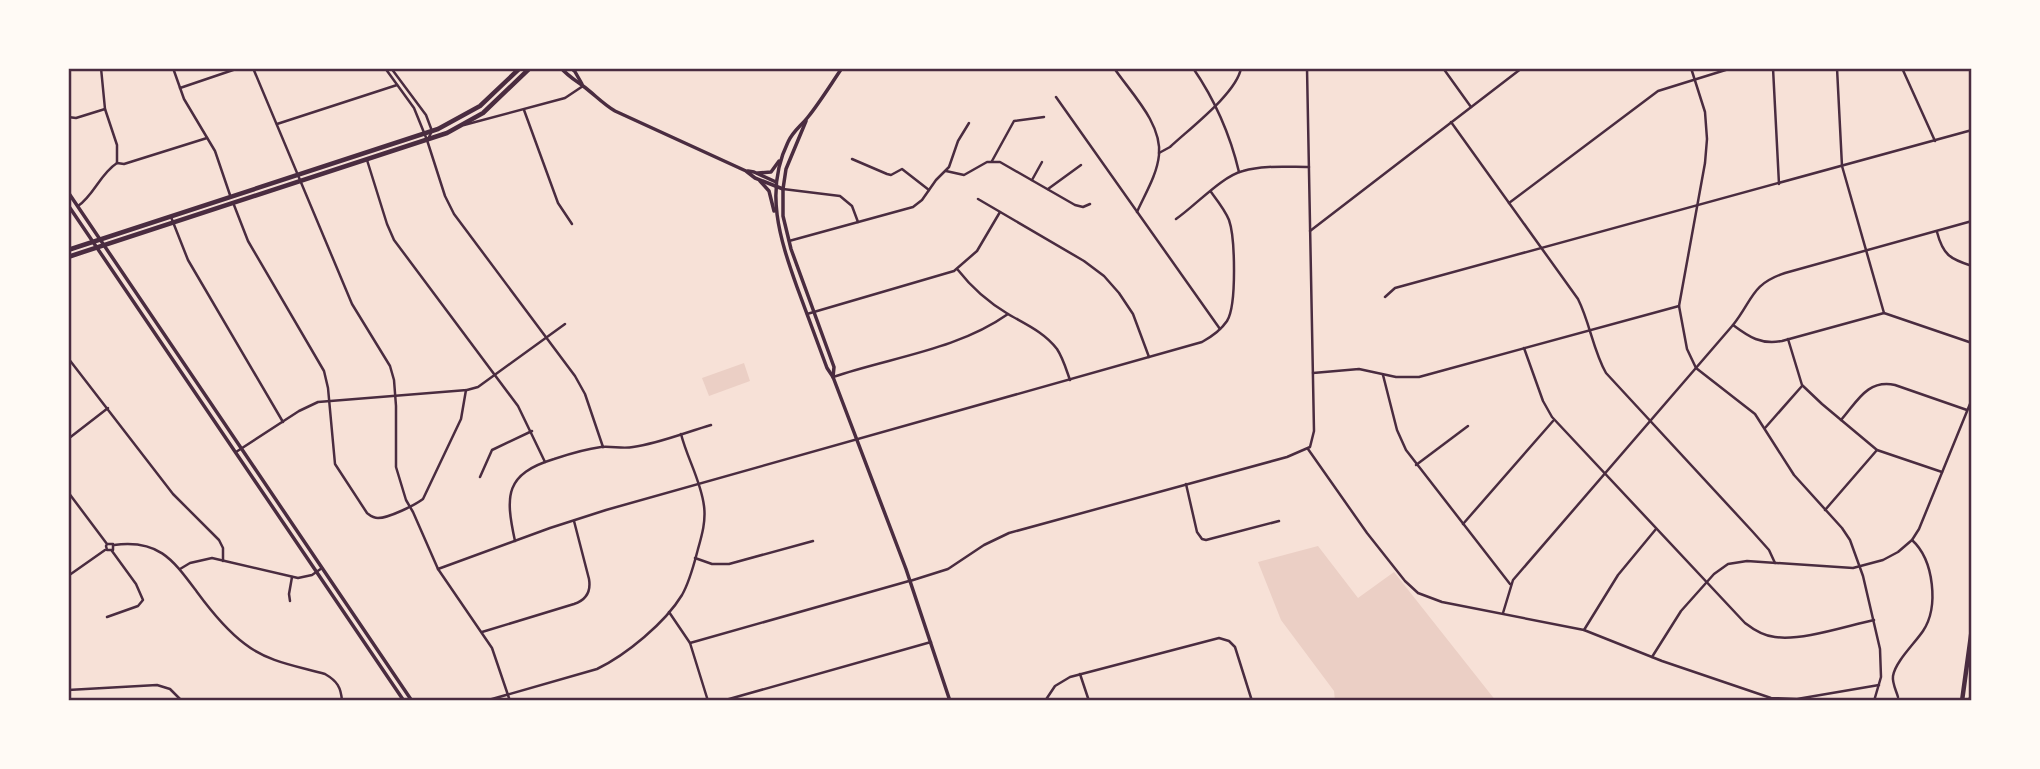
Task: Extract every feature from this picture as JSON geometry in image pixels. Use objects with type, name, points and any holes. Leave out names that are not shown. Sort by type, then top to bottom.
[{"type":"highway","points":[[68,250],[452,123],[480,106],[520,69]]},
{"type":"highway","points":[[68,257],[427,140],[464,125],[490,107],[529,69]]},
{"type":"highway","points":[[1964,701],[1972,628]]},
{"type":"main road","points":[[561,68],[575,82],[620,114],[783,189]]},
{"type":"main road","points":[[833,377],[834,367],[789,242],[783,216],[783,189],[788,161],[807,119],[842,68]]},
{"type":"main road","points":[[573,69],[583,86]]},
{"type":"main road","points":[[776,216],[776,184],[781,159],[792,134],[807,119]]},
{"type":"main road","points":[[755,175],[771,172],[781,159]]},
{"type":"main road","points":[[755,175],[769,191],[783,248],[910,581],[950,700]]},
{"type":"main road","points":[[68,192],[412,701]]},
{"type":"main road","points":[[68,205],[404,701]]},
{"type":"main road","points":[[1964,701],[1972,697]]},
{"type":"street","points":[[101,68],[105,109],[116,139],[117,163]]},
{"type":"street","points":[[173,68],[189,107],[209,137],[248,242],[324,371],[334,458],[363,509],[375,517],[385,517],[423,499],[461,419],[466,390]]},
{"type":"street","points":[[180,88],[239,68]]},
{"type":"street","points":[[253,68],[352,304],[390,366],[396,394],[396,467],[400,484],[438,569],[496,657],[510,701]]},
{"type":"street","points":[[385,68],[417,113],[445,196],[454,214],[582,386],[603,447]]},
{"type":"street","points":[[391,68],[426,115],[432,131],[427,140]]},
{"type":"street","points":[[1114,68],[1154,125],[1157,135],[1159,153],[1137,212]]},
{"type":"street","points":[[1193,68],[1229,135],[1239,172]]},
{"type":"street","points":[[1159,153],[1170,147],[1215,106],[1238,81],[1241,68]]},
{"type":"street","points":[[690,643],[936,574],[954,567],[984,545],[1009,533],[1293,456],[1308,449],[1314,432],[1307,68]]},
{"type":"street","points":[[1443,68],[1471,107]]},
{"type":"street","points":[[1310,231],[1522,68]]},
{"type":"street","points":[[1690,68],[1705,112],[1707,139],[1679,306],[1687,349],[1696,368],[1755,414],[1794,475],[1850,540],[1860,565],[1882,660],[1874,701]]},
{"type":"street","points":[[1509,203],[1646,98],[1664,88],[1732,68]]},
{"type":"street","points":[[1773,68],[1779,184]]},
{"type":"street","points":[[1837,68],[1842,166],[1884,313]]},
{"type":"street","points":[[1902,68],[1935,141]]},
{"type":"street","points":[[277,124],[397,85]]},
{"type":"street","points":[[464,125],[565,98],[583,86]]},
{"type":"street","points":[[1056,97],[1220,329]]},
{"type":"street","points":[[68,117],[76,118],[105,109]]},
{"type":"street","points":[[524,110],[558,203],[572,223]]},
{"type":"street","points":[[992,161],[1014,121],[1044,117]]},
{"type":"street","points":[[789,242],[913,207],[922,200],[953,161],[958,141],[969,122]]},
{"type":"street","points":[[1451,122],[1578,299],[1606,373],[1752,531],[1769,550],[1776,563]]},
{"type":"street","points":[[1385,297],[1395,288],[1972,130]]},
{"type":"street","points":[[78,206],[105,172],[117,163],[128,163],[209,137]]},
{"type":"street","points":[[852,159],[891,175],[902,169],[929,190]]},
{"type":"street","points":[[366,160],[394,240],[518,406],[545,462]]},
{"type":"street","points":[[946,171],[964,175],[992,161],[1007,165],[1079,207],[1090,204]]},
{"type":"street","points":[[1032,180],[1042,162]]},
{"type":"street","points":[[1048,189],[1081,165]]},
{"type":"street","points":[[1176,219],[1239,172],[1308,167]]},
{"type":"street","points":[[783,189],[840,196],[852,206],[859,223]]},
{"type":"street","points":[[438,569],[573,520],[1202,342],[1220,329],[1229,317],[1233,304],[1232,235],[1228,219],[1211,192]]},
{"type":"street","points":[[978,199],[1084,261],[1104,276],[1133,314],[1149,357]]},
{"type":"street","points":[[807,314],[958,269],[977,251],[1000,212]]},
{"type":"street","points":[[170,216],[188,260],[283,422]]},
{"type":"street","points":[[1503,613],[1510,584],[1733,325],[1755,290],[1768,279],[1972,221]]},
{"type":"street","points":[[1936,231],[1945,253],[1972,266]]},
{"type":"street","points":[[958,269],[973,288],[1008,314],[1028,324],[1054,345],[1070,380]]},
{"type":"street","points":[[1313,373],[1359,369],[1407,378],[1419,377],[1679,306]]},
{"type":"street","points":[[1733,325],[1749,337],[1763,342],[1788,339],[1884,313],[1972,343]]},
{"type":"street","points":[[833,377],[968,337],[990,327],[1008,314]]},
{"type":"street","points":[[236,452],[309,405],[329,400],[478,387],[565,324]]},
{"type":"street","points":[[1788,339],[1802,385],[1841,421],[1877,450],[1942,472]]},
{"type":"street","points":[[1524,348],[1543,401],[1554,420],[1745,623],[1766,635],[1792,637],[1874,620]]},
{"type":"street","points":[[68,358],[173,494],[219,540],[223,548],[223,561]]},
{"type":"street","points":[[1383,374],[1401,439],[1416,465],[1510,584]]},
{"type":"street","points":[[1841,421],[1868,389],[1880,383],[1895,385],[1967,410]]},
{"type":"street","points":[[1765,428],[1802,385]]},
{"type":"street","points":[[1651,657],[1676,619],[1706,582],[1730,563],[1747,561],[1853,568],[1890,557],[1913,540],[1972,399]]},
{"type":"street","points":[[68,439],[108,408]]},
{"type":"street","points":[[1463,524],[1554,420]]},
{"type":"street","points":[[515,541],[510,510],[512,487],[523,472],[545,462],[603,447],[632,448],[711,425]]},
{"type":"street","points":[[1416,465],[1468,426]]},
{"type":"street","points":[[480,477],[492,450],[532,431]]},
{"type":"street","points":[[485,701],[608,664],[636,644],[669,612],[687,584],[705,517],[699,485],[681,434]]},
{"type":"street","points":[[1308,449],[1367,533],[1412,589],[1430,599],[1584,630],[1744,690],[1779,699],[1817,696],[1879,684]]},
{"type":"street","points":[[1825,510],[1877,450]]},
{"type":"street","points":[[1186,484],[1199,536],[1206,540],[1279,521]]},
{"type":"street","points":[[68,492],[107,544],[106,549],[68,576]]},
{"type":"street","points":[[482,632],[574,604],[585,598],[590,588],[589,579],[573,520]]},
{"type":"street","points":[[1584,630],[1618,575],[1656,529]]},
{"type":"street","points":[[1898,697],[1893,680],[1895,670],[1924,630],[1931,613],[1929,568],[1913,540]]},
{"type":"street","points":[[695,558],[712,564],[729,564],[813,541]]},
{"type":"street","points":[[107,544],[152,548],[171,559],[211,610],[243,642],[276,661],[332,678],[340,688],[342,700],[335,701]]},
{"type":"street","points":[[112,551],[114,545]]},
{"type":"street","points":[[106,549],[112,551],[136,584],[143,602],[107,617]]},
{"type":"street","points":[[180,569],[188,564],[212,558],[292,577],[307,577],[322,568]]},
{"type":"street","points":[[290,601],[292,577]]},
{"type":"street","points":[[669,612],[690,643],[708,701]]},
{"type":"street","points":[[1045,701],[1060,682],[1080,674],[1214,638],[1227,640],[1237,652],[1252,701]]},
{"type":"street","points":[[722,701],[931,642]]},
{"type":"street","points":[[1080,674],[1089,701]]},
{"type":"street","points":[[68,690],[157,685],[170,689],[182,701]]},
{"type":"street","points":[[944,701],[950,700]]},
{"type":"shaded area","points":[[744,363],[750,381],[709,396],[702,378]]},
{"type":"shaded area","points":[[1318,546],[1358,598],[1394,572],[1496,701],[1335,701],[1334,691],[1281,620],[1258,562]]}]
